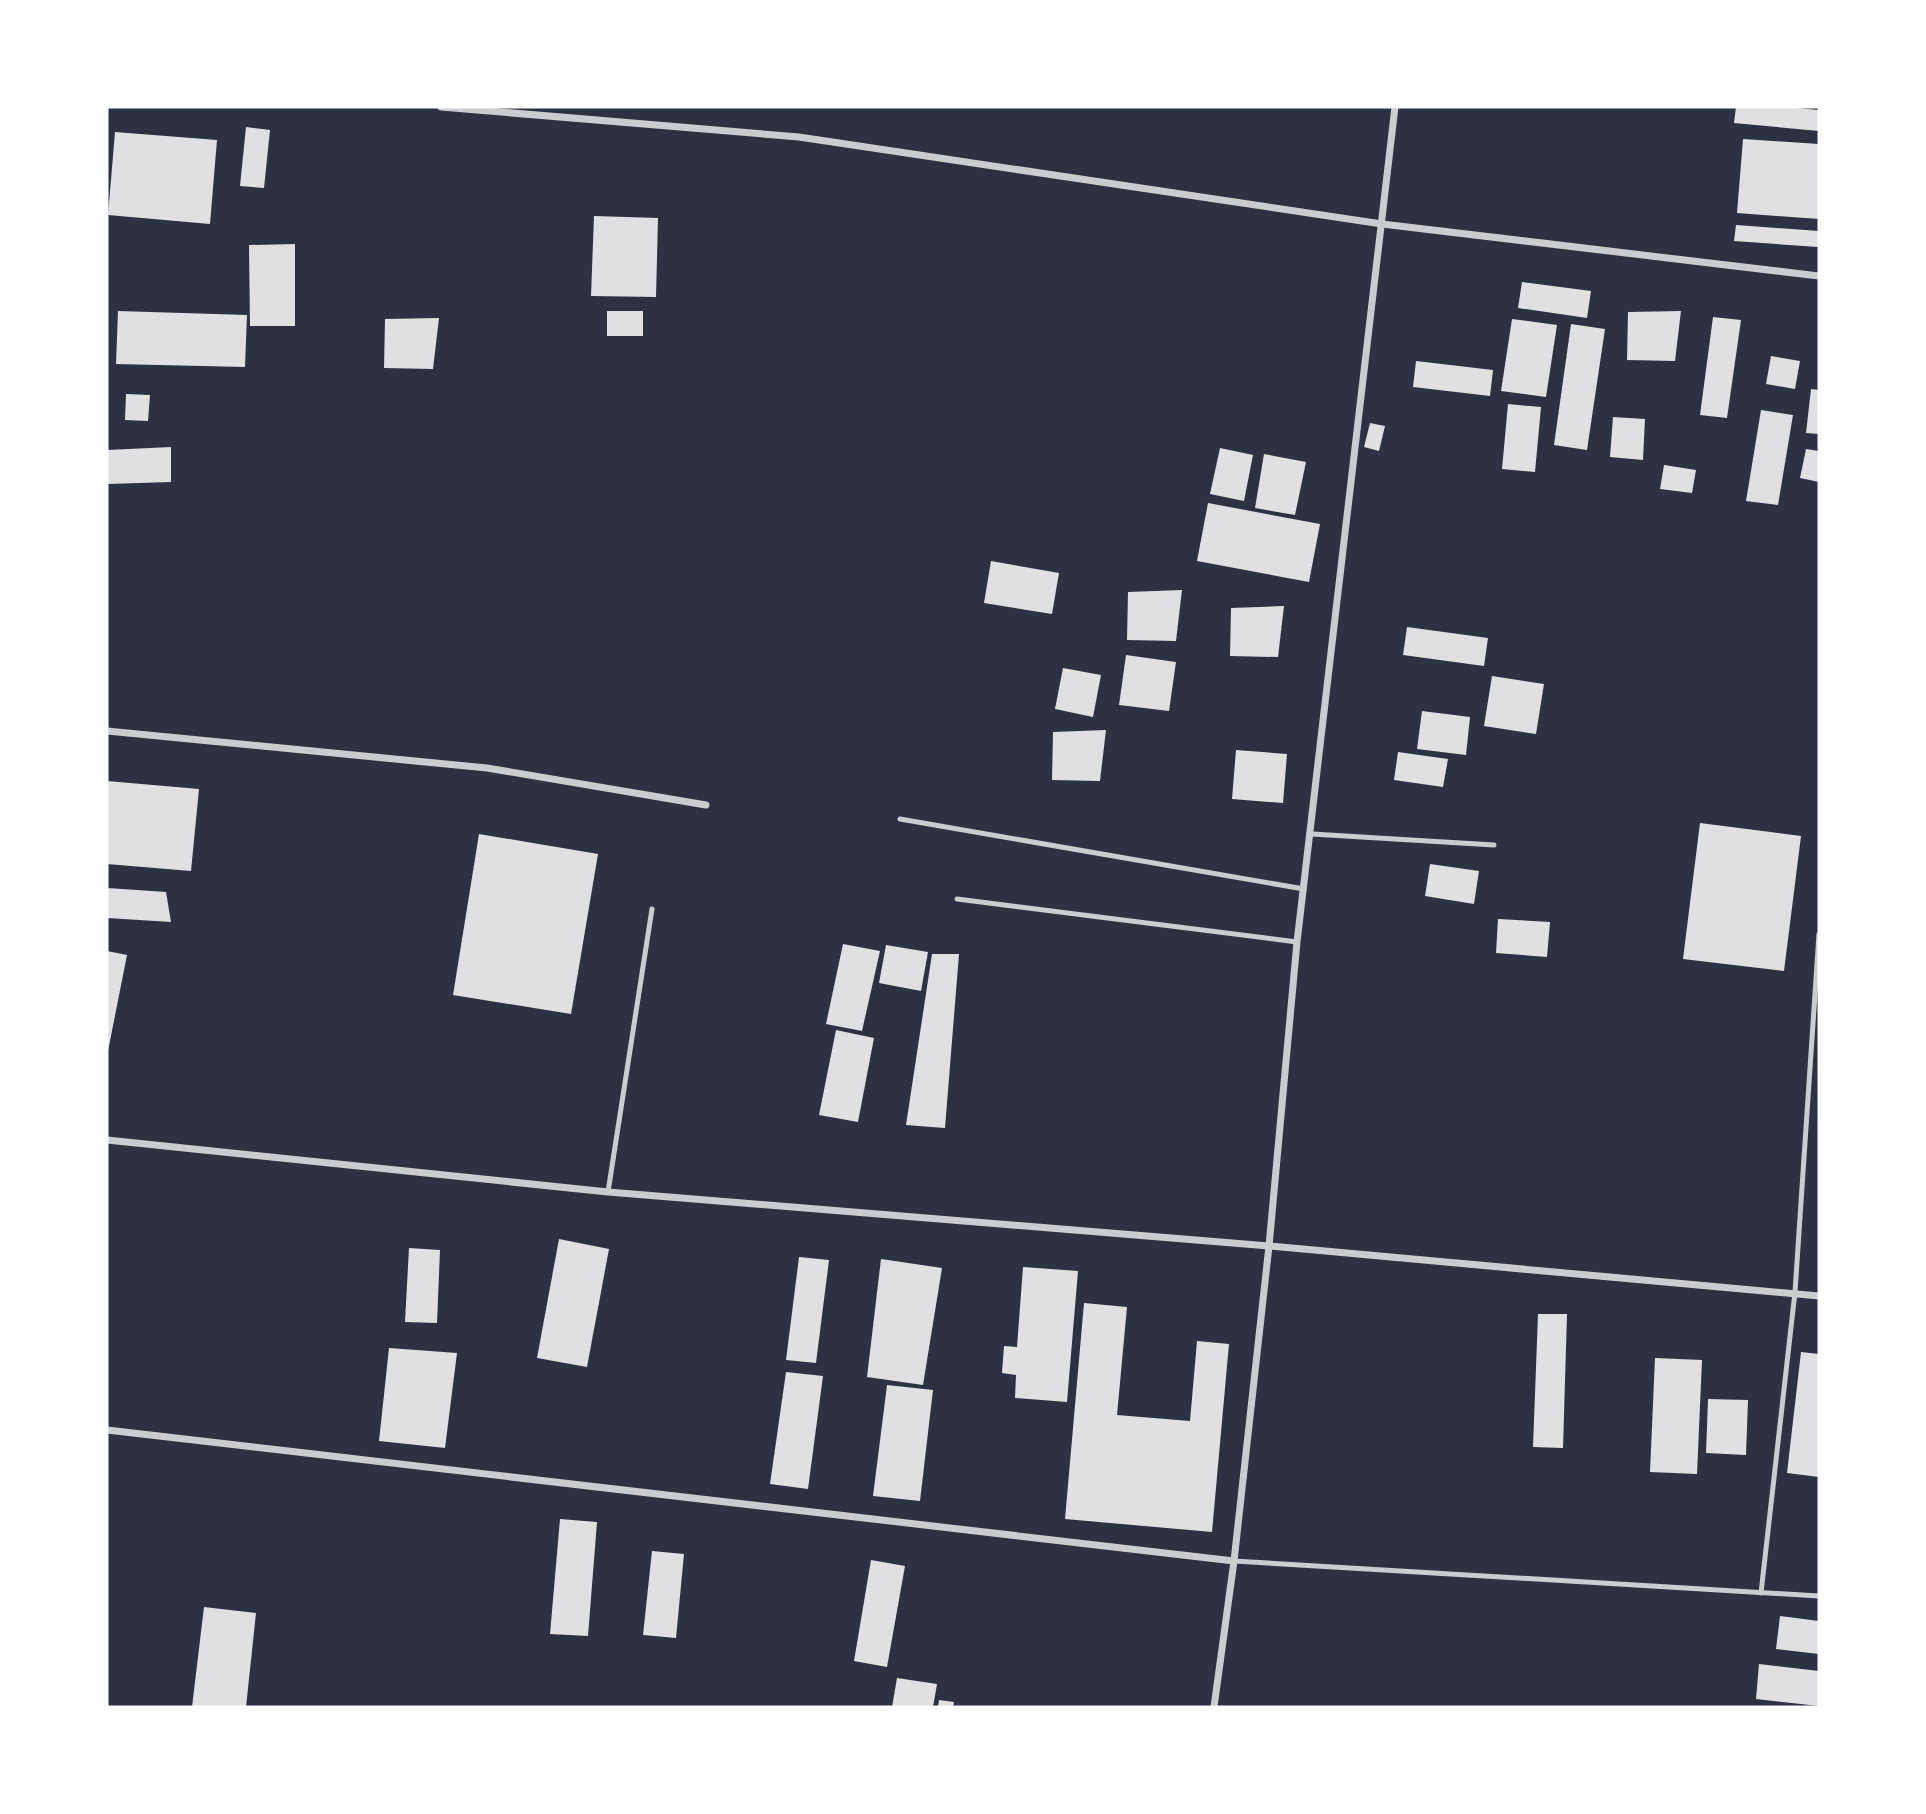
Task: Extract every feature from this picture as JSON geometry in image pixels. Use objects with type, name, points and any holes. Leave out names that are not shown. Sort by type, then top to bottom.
[{"type":"street","points":[[441,107],[799,137],[1382,224],[1819,276]]},
{"type":"street","points":[[1214,1707],[1234,1561],[1269,1246],[1297,942],[1312,834],[1395,107]]},
{"type":"street","points":[[107,731],[487,768],[706,804]]},
{"type":"street","points":[[107,1140],[608,1192],[1269,1246],[1819,1296]]},
{"type":"street","points":[[107,1430],[1234,1561]]},
{"type":"lane","points":[[900,819],[1304,889]]},
{"type":"lane","points":[[1312,834],[1494,845]]},
{"type":"lane","points":[[957,899],[1297,942]]},
{"type":"lane","points":[[608,1192],[652,909]]},
{"type":"lane","points":[[1761,1593],[1795,1292],[1819,934]]},
{"type":"lane","points":[[1234,1561],[1819,1596]]},
{"type":"building","points":[[1736,107],[1819,110],[1819,131],[1734,123]]},
{"type":"building","points":[[246,127],[270,130],[264,188],[240,186]]},
{"type":"building","points":[[115,132],[217,140],[210,224],[108,215]]},
{"type":"building","points":[[1743,139],[1819,144],[1819,219],[1737,213]]},
{"type":"building","points":[[594,216],[658,218],[656,297],[591,296]]},
{"type":"building","points":[[1736,225],[1819,231],[1818,247],[1734,241]]},
{"type":"building","points":[[295,244],[295,326],[250,326],[249,245]]},
{"type":"building","points":[[1522,282],[1591,291],[1587,318],[1518,308]]},
{"type":"building","points":[[118,311],[247,315],[245,367],[116,364]]},
{"type":"building","points":[[607,311],[643,311],[643,336],[607,336]]},
{"type":"building","points":[[1681,311],[1675,361],[1627,360],[1628,312]]},
{"type":"building","points":[[1713,317],[1741,320],[1727,418],[1700,415]]},
{"type":"building","points":[[439,318],[433,369],[384,368],[385,319]]},
{"type":"building","points":[[1512,319],[1557,325],[1546,397],[1501,391]]},
{"type":"building","points":[[1571,324],[1605,329],[1587,450],[1554,445]]},
{"type":"building","points":[[1771,356],[1800,361],[1795,389],[1766,384]]},
{"type":"building","points":[[1416,361],[1493,370],[1490,396],[1413,387]]},
{"type":"building","points":[[1811,389],[1819,390],[1819,434],[1806,433]]},
{"type":"building","points":[[126,394],[150,395],[148,421],[125,420]]},
{"type":"building","points":[[1508,404],[1541,407],[1535,472],[1502,469]]},
{"type":"building","points":[[1761,410],[1793,415],[1778,505],[1746,501]]},
{"type":"building","points":[[1613,417],[1645,419],[1643,460],[1610,457]]},
{"type":"building","points":[[1370,423],[1385,426],[1379,451],[1364,447]]},
{"type":"building","points":[[171,447],[171,482],[107,484],[107,450]]},
{"type":"building","points":[[1220,448],[1253,455],[1244,501],[1210,494]]},
{"type":"building","points":[[1806,449],[1819,451],[1819,482],[1800,478]]},
{"type":"building","points":[[1264,454],[1306,462],[1295,515],[1255,508]]},
{"type":"building","points":[[1664,465],[1696,470],[1692,493],[1660,489]]},
{"type":"building","points":[[1208,503],[1320,524],[1309,582],[1197,561]]},
{"type":"building","points":[[991,561],[1059,573],[1052,614],[984,603]]},
{"type":"building","points":[[1182,590],[1176,641],[1127,640],[1128,592]]},
{"type":"building","points":[[1284,606],[1278,657],[1230,656],[1231,608]]},
{"type":"building","points":[[1407,627],[1488,638],[1484,666],[1403,655]]},
{"type":"building","points":[[1126,655],[1176,662],[1169,711],[1119,705]]},
{"type":"building","points":[[1063,668],[1101,675],[1093,717],[1055,709]]},
{"type":"building","points":[[1492,676],[1544,684],[1536,734],[1484,726]]},
{"type":"building","points":[[1422,711],[1470,717],[1466,755],[1417,749]]},
{"type":"building","points":[[1106,730],[1100,781],[1052,780],[1053,732]]},
{"type":"building","points":[[1236,750],[1287,754],[1283,803],[1232,799]]},
{"type":"building","points":[[1398,752],[1448,759],[1443,787],[1394,780]]},
{"type":"building","points":[[107,781],[199,789],[191,871],[107,864]]},
{"type":"building","points":[[1700,823],[1801,836],[1784,971],[1683,959]]},
{"type":"building","points":[[479,834],[598,854],[571,1014],[453,995]]},
{"type":"building","points":[[1430,864],[1479,871],[1474,904],[1425,896]]},
{"type":"building","points":[[107,888],[166,892],[171,922],[107,918]]},
{"type":"building","points":[[1498,919],[1550,922],[1547,957],[1496,953]]},
{"type":"building","points":[[843,944],[880,951],[862,1031],[826,1024]]},
{"type":"building","points":[[886,945],[928,952],[921,991],[879,983]]},
{"type":"building","points":[[107,951],[127,955],[108,1051],[107,1051]]},
{"type":"building","points":[[932,954],[959,954],[945,1128],[906,1125]]},
{"type":"building","points":[[836,1030],[874,1038],[858,1122],[819,1115]]},
{"type":"building","points":[[559,1239],[609,1249],[587,1367],[537,1358]]},
{"type":"building","points":[[409,1248],[440,1250],[437,1323],[405,1322]]},
{"type":"building","points":[[799,1257],[829,1260],[816,1363],[786,1360]]},
{"type":"building","points":[[881,1259],[942,1268],[923,1385],[867,1377]]},
{"type":"building","points":[[1023,1267],[1078,1271],[1067,1402],[1015,1398],[1016,1375],[1002,1373],[1004,1346],[1017,1347]]},
{"type":"building","points":[[1084,1303],[1127,1307],[1117,1415],[1190,1421],[1197,1341],[1229,1344],[1212,1532],[1065,1519]]},
{"type":"building","points":[[1538,1314],[1567,1314],[1563,1448],[1533,1447]]},
{"type":"building","points":[[389,1348],[457,1353],[445,1448],[379,1441]]},
{"type":"building","points":[[1801,1352],[1819,1354],[1819,1477],[1787,1473]]},
{"type":"building","points":[[1655,1358],[1702,1360],[1697,1474],[1650,1472]]},
{"type":"building","points":[[786,1372],[823,1376],[808,1489],[770,1484]]},
{"type":"building","points":[[887,1385],[933,1390],[920,1501],[873,1496]]},
{"type":"building","points":[[1708,1399],[1748,1400],[1746,1455],[1706,1453]]},
{"type":"building","points":[[560,1519],[597,1522],[588,1636],[550,1634]]},
{"type":"building","points":[[652,1551],[684,1554],[676,1638],[643,1635]]},
{"type":"building","points":[[871,1560],[905,1566],[887,1667],[854,1661]]},
{"type":"building","points":[[204,1607],[256,1613],[246,1707],[192,1707]]},
{"type":"building","points":[[1780,1616],[1819,1621],[1819,1654],[1776,1649]]},
{"type":"building","points":[[1759,1664],[1819,1671],[1819,1706],[1756,1699]]},
{"type":"building","points":[[897,1678],[937,1684],[933,1707],[892,1707]]},
{"type":"building","points":[[939,1700],[954,1702],[953,1707],[938,1707]]}]
